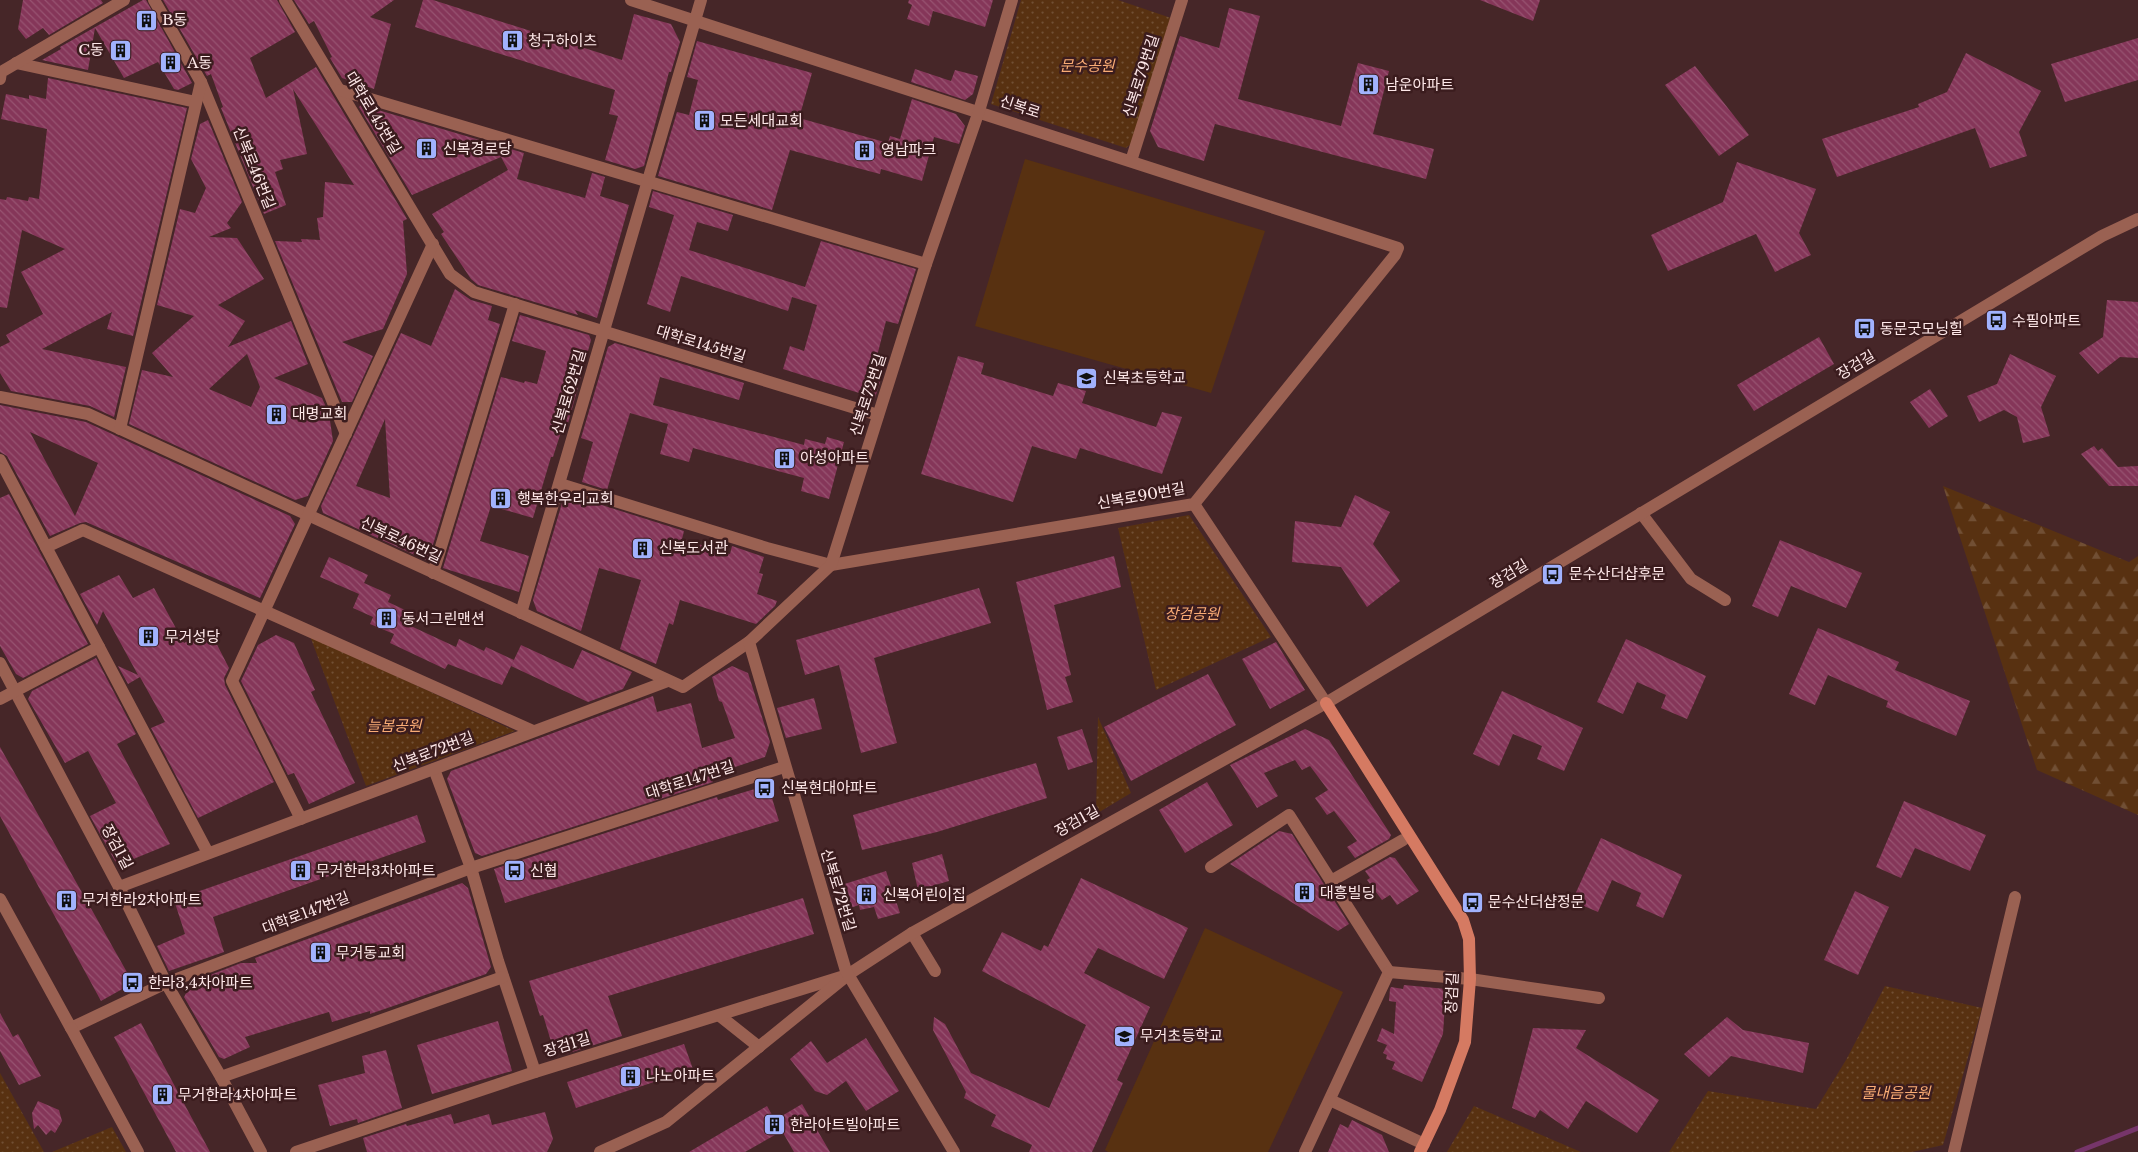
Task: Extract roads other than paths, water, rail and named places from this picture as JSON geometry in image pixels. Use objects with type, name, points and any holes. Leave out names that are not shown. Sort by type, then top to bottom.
[{"type":"main road","name":"장검길","points":[[1326,703],[1463,920],[1469,939],[1470,979],[1465,1042],[1440,1110],[1422,1148]]},
{"type":"street","points":[[0,74],[124,0]]},
{"type":"street","name":"신복로46번길","points":[[154,0],[201,82],[346,434]]},
{"type":"street","name":"대학로145번길","points":[[285,0],[450,274],[474,292],[878,415]]},
{"type":"street","name":"신복로","points":[[631,0],[1398,248]]},
{"type":"street","name":"신복로62번길","points":[[521,613],[701,0]]},
{"type":"street","name":"신복로72번길","points":[[119,887],[668,681],[683,688],[748,642],[831,565],[926,264],[979,111],[1012,0]]},
{"type":"street","name":"신복로79번길","points":[[1131,161],[1182,0]]},
{"type":"street","points":[[16,63],[196,102]]},
{"type":"street","points":[[120,429],[201,82]]},
{"type":"street","points":[[340,90],[926,264]]},
{"type":"street","name":"장검길","points":[[1326,703],[2102,236],[2138,219]]},
{"type":"street","points":[[301,818],[232,681],[433,244]]},
{"type":"street","name":"신복로90번길","points":[[831,565],[1194,504],[1395,255],[1398,248]]},
{"type":"street","points":[[433,573],[515,304]]},
{"type":"street","name":"신복로46번길","points":[[0,397],[88,414],[668,681]]},
{"type":"street","points":[[0,460],[208,853]]},
{"type":"street","points":[[560,484],[767,548],[831,565]]},
{"type":"street","points":[[1194,504],[1326,703]]},
{"type":"street","points":[[1642,513],[1690,579],[1724,600]]},
{"type":"street","points":[[46,546],[83,530],[533,731]]},
{"type":"street","name":"신복로72번길","points":[[748,642],[848,975]]},
{"type":"street","points":[[0,699],[99,648]]},
{"type":"street","name":"장검1길","points":[[0,663],[119,887],[166,984],[221,1077],[262,1152]]},
{"type":"street","name":"장검1길","points":[[600,1152],[666,1122],[848,975],[912,933],[1326,703]]},
{"type":"street","name":"대학로147번길","points":[[71,1028],[166,984],[471,868],[784,767]]},
{"type":"street","points":[[434,769],[471,868],[503,977],[535,1072]]},
{"type":"street","points":[[1211,867],[1290,815],[1389,972]]},
{"type":"street","points":[[1331,881],[1403,840]]},
{"type":"street","points":[[1954,1152],[2016,897]]},
{"type":"street","points":[[0,899],[138,1152]]},
{"type":"street","points":[[912,933],[935,971]]},
{"type":"street","points":[[1389,972],[1470,979],[1599,998]]},
{"type":"street","points":[[1305,1152],[1389,972]]},
{"type":"street","points":[[848,975],[954,1152]]},
{"type":"street","name":"장검1길","points":[[296,1152],[535,1072],[848,975]]},
{"type":"street","points":[[221,1077],[503,977]]},
{"type":"street","points":[[720,1016],[759,1047]]},
{"type":"street","points":[[1330,1100],[1422,1148]]},
{"type":"waterway","points":[[2077,1152],[2138,1128]]},
{"type":"place","name":"B동","points":[[146,20]]},
{"type":"place","name":"청구하이츠","points":[[512,41]]},
{"type":"place","name":"C동","points":[[120,50]]},
{"type":"place","name":"A동","points":[[171,63]]},
{"type":"place","name":"남운아파트","points":[[1369,85]]},
{"type":"place","name":"모든세대교회","points":[[704,121]]},
{"type":"place","name":"신복경로당","points":[[427,149]]},
{"type":"place","name":"영남파크","points":[[865,150]]},
{"type":"place","name":"수필아파트","points":[[1996,321]]},
{"type":"place","name":"동문굿모닝힐","points":[[1864,329]]},
{"type":"place","name":"신복초등학교","points":[[1087,378]]},
{"type":"place","name":"대명교회","points":[[276,414]]},
{"type":"place","name":"아성아파트","points":[[784,458]]},
{"type":"place","name":"행복한우리교회","points":[[501,499]]},
{"type":"place","name":"신복도서관","points":[[643,548]]},
{"type":"place","name":"문수산더샵후문","points":[[1553,574]]},
{"type":"place","name":"동서그린맨션","points":[[386,619]]},
{"type":"place","name":"무거성당","points":[[149,637]]},
{"type":"place","name":"신복현대아파트","points":[[765,788]]},
{"type":"place","name":"무거한라3차아파트","points":[[300,871]]},
{"type":"place","name":"신협","points":[[514,871]]},
{"type":"place","name":"대흥빌딩","points":[[1304,893]]},
{"type":"place","name":"신복어린이집","points":[[867,895]]},
{"type":"place","name":"무거한라2차아파트","points":[[66,900]]},
{"type":"place","name":"문수산더샵정문","points":[[1472,902]]},
{"type":"place","name":"무거동교회","points":[[320,953]]},
{"type":"place","name":"한라3,4차아파트","points":[[132,983]]},
{"type":"place","name":"무거초등학교","points":[[1124,1036]]},
{"type":"place","name":"나노아파트","points":[[630,1076]]},
{"type":"place","name":"무거한라4차아파트","points":[[162,1095]]},
{"type":"place","name":"한라아트빌아파트","points":[[774,1125]]},
{"type":"park label","name":"문수공원","points":[[1087,66]]},
{"type":"park label","name":"장검공원","points":[[1192,614]]},
{"type":"park label","name":"늘봄공원","points":[[394,726]]},
{"type":"park label","name":"물내음공원","points":[[1896,1093]]}]
